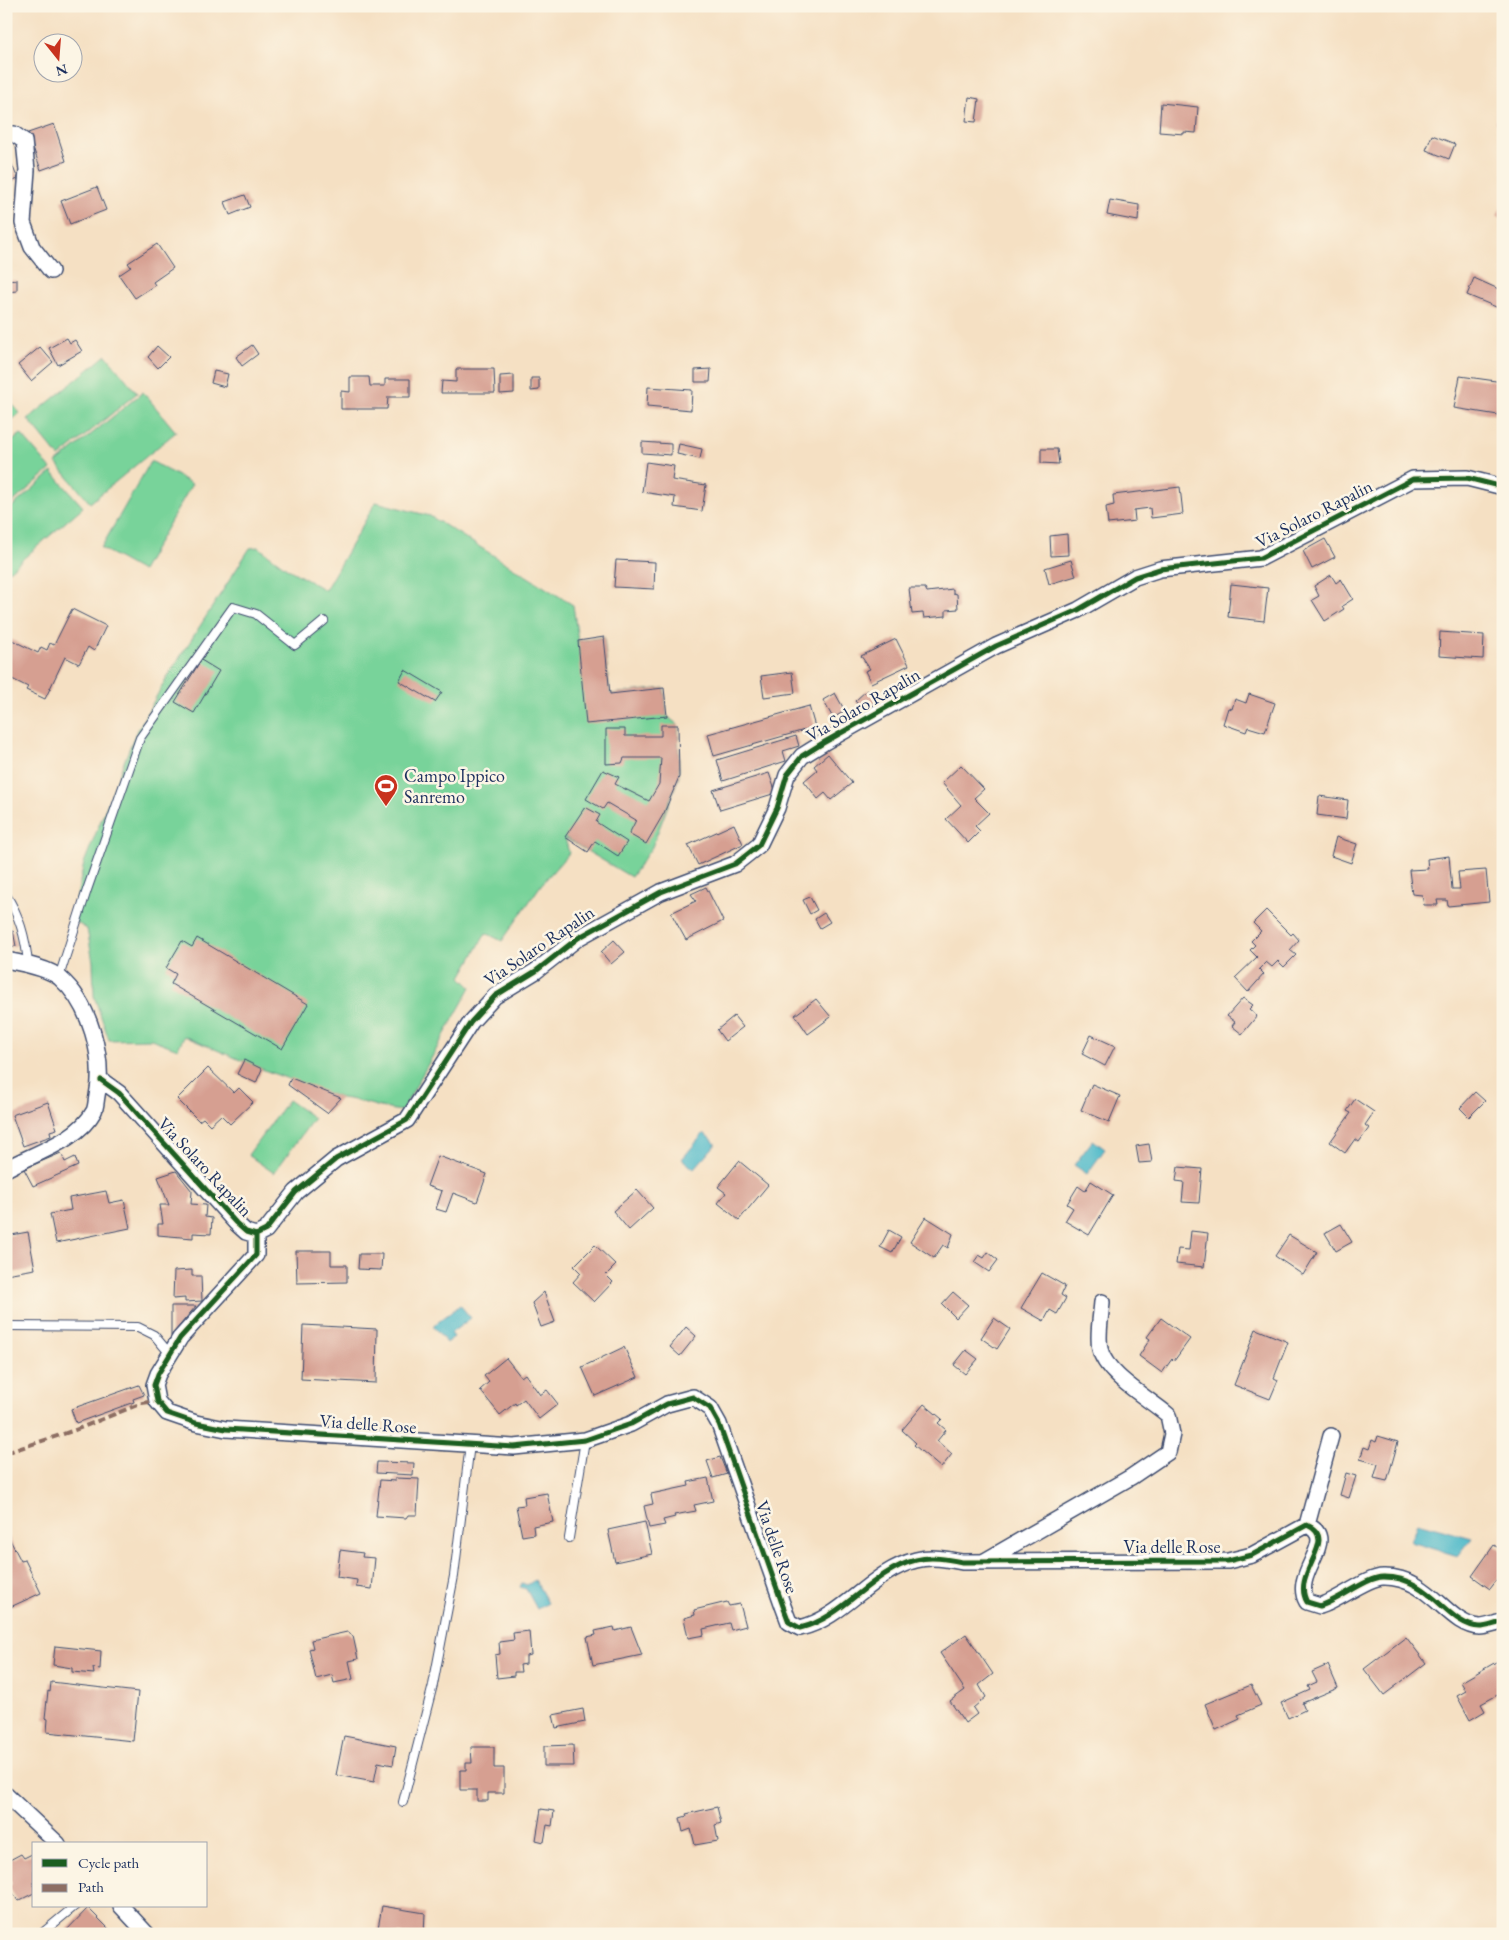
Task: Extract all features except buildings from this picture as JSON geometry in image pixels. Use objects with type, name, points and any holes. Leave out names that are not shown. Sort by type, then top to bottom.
[{"type":"street","points":[[6,134],[14,134],[24,141],[27,170],[23,223],[32,248],[51,272]]},
{"type":"street","name":"Via Solaro Rapalin","points":[[101,1080],[118,1093],[246,1232],[256,1235],[266,1230],[296,1192],[336,1159],[406,1120],[472,1022],[495,996],[536,971],[578,938],[661,892],[735,864],[759,845],[777,808],[787,775],[802,756],[823,743],[996,646],[1078,610],[1135,577],[1160,568],[1261,558],[1413,479],[1467,478],[1503,487]]},
{"type":"street","points":[[6,960],[28,964],[59,977],[83,1007],[92,1027],[101,1080],[94,1111],[74,1132],[59,1143],[6,1169]]},
{"type":"street","name":"Via delle Rose","points":[[256,1235],[256,1255],[180,1338],[158,1374],[154,1385],[157,1401],[168,1413],[196,1423],[226,1429],[514,1447],[585,1440],[631,1424],[682,1398],[693,1397],[710,1408],[719,1424],[789,1622],[800,1628],[817,1624],[884,1575],[915,1560],[935,1558],[983,1562],[1228,1561],[1252,1555],[1307,1525]]},
{"type":"street","points":[[983,1562],[1131,1477],[1168,1452],[1172,1434],[1168,1415],[1111,1371],[1104,1361],[1100,1348],[1102,1302]]},
{"type":"street","points":[[1331,1436],[1307,1525],[1315,1528],[1319,1535],[1319,1546],[1302,1586],[1302,1593],[1306,1602],[1320,1606],[1380,1577],[1400,1577],[1424,1588],[1464,1623],[1480,1627],[1503,1622]]},
{"type":"street","points":[[6,1795],[56,1842]]},
{"type":"street","points":[[123,1908],[147,1934]]},
{"type":"lane","points":[[59,977],[86,890],[140,738],[233,606],[256,614],[295,645],[324,621]]},
{"type":"lane","points":[[6,895],[16,909],[26,941],[28,964]]},
{"type":"lane","points":[[6,1326],[138,1327],[154,1335],[170,1354]]},
{"type":"lane","points":[[569,1538],[585,1440]]},
{"type":"lane","points":[[402,1802],[433,1685],[454,1576],[470,1444]]},
{"type":"lane","points":[[41,1934],[73,1908]]},
{"type":"green space","points":[[106,355],[137,393],[59,457],[28,419]]},
{"type":"green space","points":[[143,392],[176,432],[90,503],[56,463]]},
{"type":"green space","points":[[6,397],[20,413],[6,425]]},
{"type":"green space","points":[[21,434],[51,469],[6,508],[6,446]]},
{"type":"green space","points":[[151,461],[192,484],[142,571],[101,548]]},
{"type":"green space","points":[[52,472],[83,507],[9,571],[6,567],[6,512]]},
{"type":"green space","name":"Campo Ippico Sanremo","points":[[376,502],[430,516],[573,605],[578,641],[604,637],[610,694],[664,688],[667,716],[678,725],[679,777],[652,847],[631,877],[565,838],[569,853],[541,885],[502,941],[486,933],[461,977],[471,987],[402,1111],[341,1098],[264,1070],[184,1036],[178,1049],[151,1039],[109,1040],[94,996],[93,962],[87,929],[72,920],[84,863],[134,737],[166,679],[250,548],[258,547],[288,569],[325,590]]},
{"type":"green space","points":[[288,1100],[314,1118],[274,1173],[248,1155]]},
{"type":"water","points":[[704,1133],[716,1144],[694,1169],[682,1159]]},
{"type":"water","points":[[1093,1140],[1105,1149],[1087,1174],[1074,1165]]},
{"type":"water","points":[[460,1305],[471,1318],[451,1333],[454,1337],[447,1343],[433,1326]]},
{"type":"water","points":[[1417,1523],[1472,1538],[1458,1556],[1411,1542]]},
{"type":"water","points":[[535,1580],[548,1603],[537,1609],[526,1589],[520,1587],[522,1583],[527,1585]]},
{"type":"marked path","points":[[6,1453],[75,1430],[142,1403],[157,1401]]},
{"type":"cycle path","points":[[101,1080],[119,1093],[236,1223],[246,1232],[256,1235],[266,1230],[296,1192],[336,1159],[407,1120],[471,1022],[495,996],[536,971],[578,938],[661,892],[735,864],[759,845],[777,808],[787,775],[802,756],[823,743],[996,646],[1078,610],[1135,577],[1160,569],[1261,558],[1413,479],[1467,478],[1503,487]]},
{"type":"cycle path","points":[[256,1235],[256,1255],[180,1338],[158,1374],[154,1385],[157,1401],[167,1413],[196,1423],[226,1429],[514,1447],[585,1440],[631,1424],[667,1404],[693,1397],[710,1408],[719,1424],[789,1622],[800,1628],[816,1623],[830,1615],[885,1574],[916,1560],[939,1558],[962,1562],[1228,1561],[1252,1555],[1307,1525],[1316,1531],[1319,1539],[1305,1580],[1304,1591],[1307,1602],[1320,1606],[1369,1581],[1383,1577],[1400,1579],[1414,1584],[1468,1625],[1483,1627],[1503,1622]]},
{"type":"place","name":"Campo Ippico Sanremo","points":[[386,807]]}]
